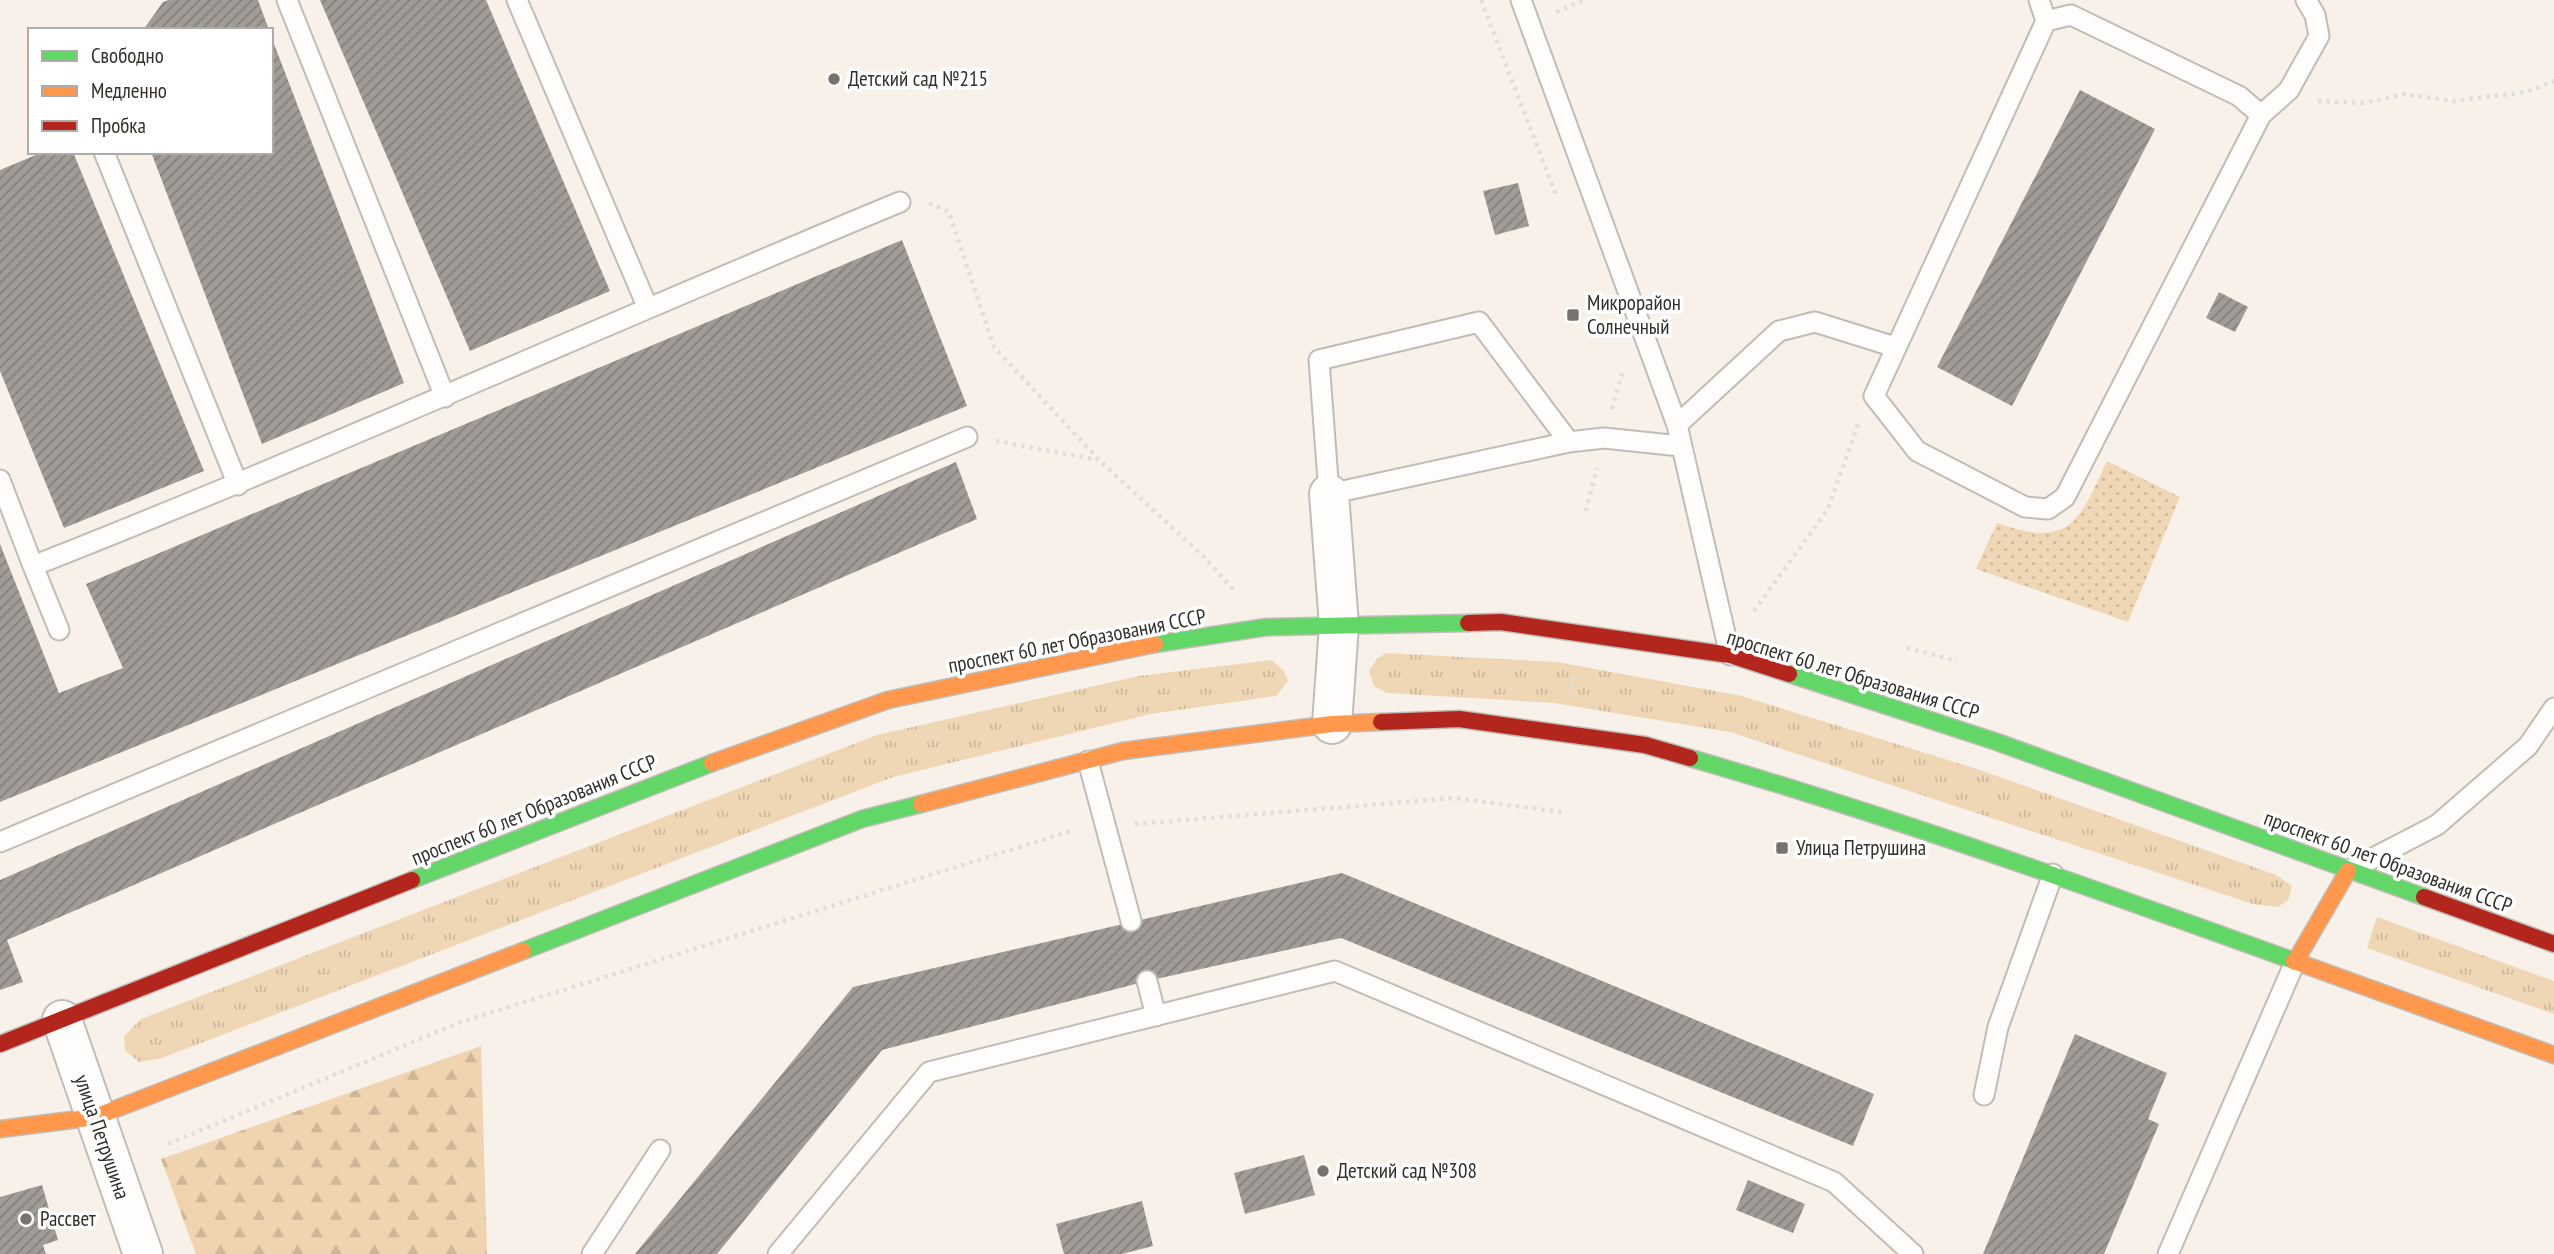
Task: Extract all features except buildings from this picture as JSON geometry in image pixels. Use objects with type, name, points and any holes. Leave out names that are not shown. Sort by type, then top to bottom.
[{"type":"main road","name":"проспект 60 лет Образования СССР","points":[[0,1044],[645,787],[888,700],[1125,648],[1267,627],[1501,622],[1730,655],[1997,742],[2554,944]]},
{"type":"main road","points":[[0,1129],[95,1117],[862,819],[1123,751],[1332,724],[1459,719],[1645,745],[1809,792],[2053,874],[2554,1055]]},
{"type":"main road","points":[[2295,962],[2348,871]]},
{"type":"street","points":[[1329,494],[1339,625],[1332,724]]},
{"type":"street","name":"улица Петрушина","points":[[62,1020],[143,1254]]},
{"type":"lane","points":[[287,0],[445,397]]},
{"type":"lane","points":[[517,0],[647,306]]},
{"type":"lane","points":[[1521,0],[1677,425],[1679,446],[1730,655]]},
{"type":"lane","points":[[2039,0],[2046,21],[1874,396],[1917,451],[2025,507],[2048,509],[2064,497],[2261,115],[2289,90],[2319,36],[2315,15],[2306,0]]},
{"type":"lane","points":[[2046,21],[2071,15],[2239,96],[2261,115]]},
{"type":"lane","points":[[105,154],[238,485]]},
{"type":"lane","points":[[33,566],[238,485],[445,397],[647,306],[900,202]]},
{"type":"lane","points":[[1569,442],[1479,322],[1319,360],[1329,494],[1569,442],[1604,438],[1679,446]]},
{"type":"lane","points":[[1677,425],[1779,331],[1815,322],[1895,347]]},
{"type":"lane","points":[[0,842],[967,438]]},
{"type":"lane","points":[[0,481],[59,630]]},
{"type":"lane","points":[[2348,871],[2437,825],[2528,746],[2554,708]]},
{"type":"lane","points":[[1088,761],[1131,921]]},
{"type":"lane","points":[[1984,1095],[1998,1027],[2053,874]]},
{"type":"lane","points":[[2168,1254],[2295,962]]},
{"type":"lane","points":[[779,1254],[929,1072],[1335,971],[1834,1182],[1913,1254]]},
{"type":"lane","points":[[1147,981],[1156,1016]]},
{"type":"lane","points":[[592,1254],[660,1150]]},
{"type":"path","points":[[1481,0],[1559,203]]},
{"type":"path","points":[[2289,90],[2323,103],[2364,103],[2404,94],[2453,101],[2527,92],[2554,81]]},
{"type":"path","points":[[900,202],[927,202],[949,212],[994,347],[1099,460],[1203,555],[1267,627]]},
{"type":"path","points":[[1587,511],[1623,368]]},
{"type":"path","points":[[1754,611],[1828,509],[1859,421]]},
{"type":"path","points":[[967,438],[1050,449],[1099,460]]},
{"type":"path","points":[[1907,648],[1957,661]]},
{"type":"path","points":[[1571,697],[1573,671]]},
{"type":"path","points":[[168,1144],[461,1022],[1068,830],[1454,798],[1562,812]]},
{"type":"green space","points":[[2107,461],[2180,497],[2128,622],[1976,569],[1997,523],[2041,533],[2057,531],[2069,525],[2088,500]]},
{"type":"green space","points":[[1386,653],[1557,662],[1742,696],[1980,770],[2276,875],[2292,886],[2288,900],[2278,907],[2253,904],[1730,732],[1554,703],[1387,693],[1374,686],[1369,671],[1377,659]]},
{"type":"green space","points":[[1272,660],[1284,671],[1288,681],[1276,696],[1151,714],[893,777],[162,1058],[139,1062],[125,1050],[124,1036],[141,1019],[877,735],[1139,676]]},
{"type":"green space","points":[[2377,917],[2554,981],[2554,1014],[2367,948]]},
{"type":"green space","points":[[481,1046],[487,1254],[196,1254],[161,1159]]},
{"type":"traffic: fast","points":[[1155,644],[1267,627],[1468,623]]},
{"type":"traffic: fast","points":[[1789,674],[1997,742],[2424,897]]},
{"type":"traffic: fast","points":[[1690,758],[1918,829],[2294,961]]},
{"type":"traffic: fast","points":[[412,880],[712,763]]},
{"type":"traffic: fast","points":[[523,951],[862,819],[921,804]]},
{"type":"traffic: slow","points":[[712,763],[888,700],[1155,644]]},
{"type":"traffic: slow","points":[[921,804],[1123,751],[1332,724],[1381,722]]},
{"type":"traffic: slow","points":[[2295,962],[2348,871]]},
{"type":"traffic: slow","points":[[0,1129],[95,1117],[523,951]]},
{"type":"traffic: slow","points":[[2294,961],[2554,1055]]},
{"type":"traffic: jam","points":[[1468,623],[1501,622],[1730,655],[1789,674]]},
{"type":"traffic: jam","points":[[1381,722],[1459,719],[1645,745],[1690,758]]},
{"type":"traffic: jam","points":[[0,1044],[412,880]]},
{"type":"traffic: jam","points":[[2424,897],[2554,944]]},
{"type":"place","name":"Детский сад №215","points":[[834,79]]},
{"type":"place","name":"Микрорайон Солнечный","points":[[1573,315]]},
{"type":"place","name":"Улица Петрушина","points":[[1782,848]]},
{"type":"place","name":"Детский сад №308","points":[[1323,1171]]},
{"type":"place","name":"Рассвет","points":[[26,1219]]}]
